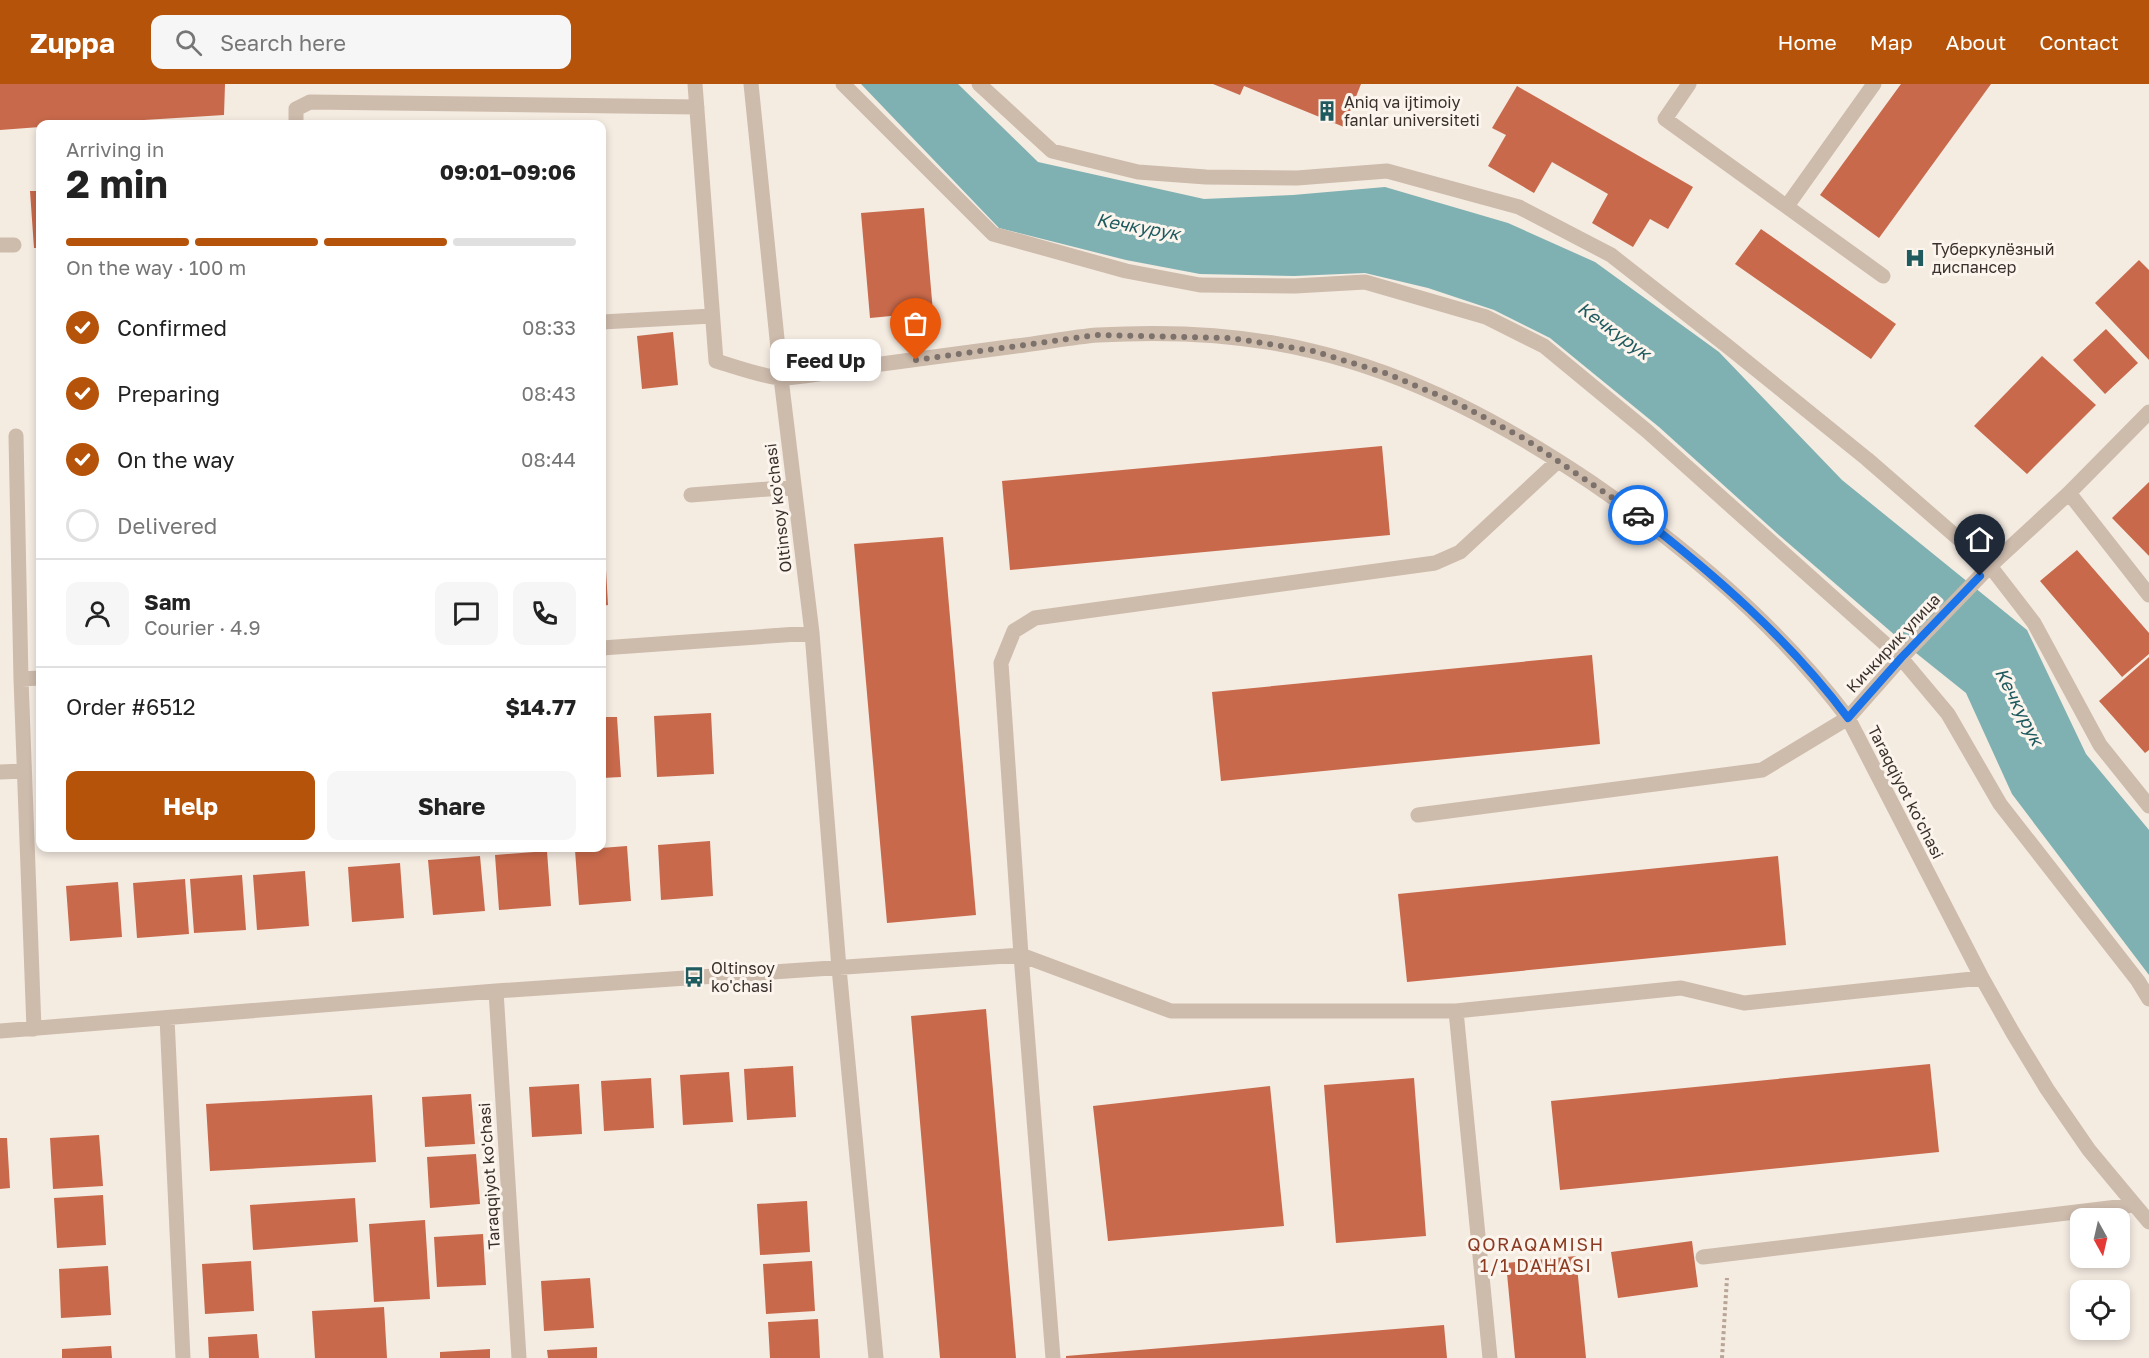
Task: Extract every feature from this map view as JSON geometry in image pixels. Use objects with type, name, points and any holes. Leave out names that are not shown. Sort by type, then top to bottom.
[{"type":"street","points":[[695,84],[716,361],[781,378]]},
{"type":"street","name":"Oltinsoy ko'chasi","points":[[751,84],[781,378],[812,633],[839,968],[876,1358]]},
{"type":"street","points":[[843,84],[993,234],[1126,271],[1200,285],[1294,286],[1365,282],[1486,316],[1544,346],[1647,431],[1901,658],[1948,714],[2000,804],[2131,972],[2149,999]]},
{"type":"street","points":[[979,84],[1052,151],[1138,172],[1206,177],[1297,178],[1387,171],[1519,207],[1611,255],[1858,452],[1990,566],[2034,623],[2100,746],[2149,806]]},
{"type":"street","points":[[1689,84],[1665,119],[1883,276]]},
{"type":"street","points":[[1787,206],[1874,84]]},
{"type":"street","points":[[296,120],[296,109],[310,102],[697,107]]},
{"type":"street","points":[[606,322],[712,315]]},
{"type":"street","name":"Taraqqiyot ko'chasi","points":[[781,378],[1096,335],[1231,338],[1313,351],[1388,374],[1427,389],[1489,419],[1558,461],[1638,515],[1712,575],[1785,643],[1820,680],[1848,718],[1982,978],[2047,1089],[2089,1150],[2149,1222]]},
{"type":"street","name":"Кичкирик улица","points":[[1418,815],[1762,770],[1848,718],[1901,658],[1990,566],[2069,493],[2149,412]]},
{"type":"street","points":[[16,436],[21,679],[34,1029]]},
{"type":"street","points":[[1053,1358],[1021,955],[1001,663],[1014,631],[1035,618],[1435,563],[1460,552],[1558,461]]},
{"type":"street","points":[[691,495],[794,487]]},
{"type":"street","points":[[2069,493],[2149,595]]},
{"type":"street","points":[[606,648],[812,633]]},
{"type":"street","points":[[21,679],[36,678]]},
{"type":"street","points":[[0,772],[24,771]]},
{"type":"street","points":[[0,1031],[496,991],[1021,955],[1171,1011],[1455,1011],[1681,988],[1743,1003],[1982,978]]},
{"type":"street","name":"Taraqqiyot ko'chasi","points":[[496,991],[519,1358]]},
{"type":"street","points":[[1455,1011],[1490,1358]]},
{"type":"street","points":[[167,1018],[183,1358]]},
{"type":"street","points":[[1703,1257],[2134,1205]]},
{"type":"path","points":[[1722,1358],[1729,1254]]},
{"type":"water","name":"Кечкурук","points":[[861,84],[958,84],[1038,162],[1204,199],[1293,195],[1385,187],[1508,223],[1595,262],[1719,352],[1842,480],[2027,630],[2086,754],[2149,830],[2149,975],[2012,794],[1966,693],[1911,649],[1780,536],[1659,427],[1550,338],[1494,310],[1428,288],[1365,273],[1294,276],[1200,274],[1126,260],[999,228]]},
{"type":"building","points":[[0,84],[225,84],[224,115],[144,120],[36,120],[36,127],[0,130]]},
{"type":"building","name":"Aniq va ijtimoiy fanlar universiteti","points":[[1213,84],[1361,84],[1344,127],[1244,86],[1240,95]]},
{"type":"building","points":[[1901,84],[1991,84],[1879,238],[1820,195]]},
{"type":"building","points":[[1517,86],[1693,187],[1668,229],[1650,219],[1633,247],[1592,223],[1608,194],[1552,162],[1534,193],[1488,166],[1506,135],[1492,128]]},
{"type":"building","points":[[30,191],[36,191],[36,248],[34,248]]},
{"type":"building","points":[[924,208],[933,312],[870,318],[861,213]]},
{"type":"building","points":[[1761,229],[1896,324],[1871,359],[1735,264]]},
{"type":"building","points":[[2139,260],[2149,270],[2149,360],[2095,303]]},
{"type":"building","points":[[2106,329],[2138,363],[2105,394],[2073,360]]},
{"type":"building","points":[[673,332],[678,385],[642,389],[637,336]]},
{"type":"building","points":[[2042,356],[2096,405],[2027,474],[1974,426]]},
{"type":"building","points":[[1382,446],[1390,535],[1010,570],[1002,481]]},
{"type":"building","points":[[2149,482],[2149,556],[2112,518]]},
{"type":"building","points":[[943,537],[976,915],[887,923],[854,544]]},
{"type":"building","points":[[2077,550],[2149,633],[2149,654],[2122,677],[2040,581]]},
{"type":"building","points":[[606,570],[608,605],[606,605]]},
{"type":"building","points":[[1592,655],[1600,744],[1221,781],[1212,692]]},
{"type":"building","points":[[2149,657],[2149,750],[2145,753],[2099,701]]},
{"type":"building","points":[[711,713],[714,774],[657,777],[654,716]]},
{"type":"building","points":[[606,717],[617,717],[621,777],[606,778]]},
{"type":"building","points":[[710,841],[713,896],[661,900],[658,845]]},
{"type":"building","points":[[627,846],[631,901],[579,905],[575,852],[606,852],[606,848]]},
{"type":"building","points":[[547,852],[551,906],[499,910],[495,855]]},
{"type":"building","points":[[480,856],[485,911],[433,915],[428,860]]},
{"type":"building","points":[[1778,856],[1786,945],[1407,982],[1398,894]]},
{"type":"building","points":[[400,863],[404,918],[352,922],[348,867]]},
{"type":"building","points":[[305,871],[309,926],[257,930],[253,875]]},
{"type":"building","points":[[242,875],[246,930],[194,933],[190,879]]},
{"type":"building","points":[[185,879],[189,934],[137,938],[133,883]]},
{"type":"building","points":[[118,882],[122,937],[70,941],[66,886]]},
{"type":"building","points":[[986,1009],[1016,1358],[940,1358],[911,1016]]},
{"type":"building","points":[[1930,1064],[1939,1152],[1560,1190],[1551,1101]]},
{"type":"building","points":[[793,1066],[796,1117],[747,1120],[744,1069]]},
{"type":"building","points":[[729,1072],[733,1122],[683,1125],[680,1075]]},
{"type":"building","points":[[651,1078],[654,1128],[604,1131],[601,1081]]},
{"type":"building","points":[[1414,1078],[1426,1236],[1336,1243],[1324,1085]]},
{"type":"building","points":[[579,1084],[582,1134],[532,1137],[529,1087]]},
{"type":"building","points":[[1270,1086],[1284,1226],[1108,1241],[1093,1106]]},
{"type":"building","points":[[471,1094],[475,1144],[425,1147],[422,1097]]},
{"type":"building","points":[[372,1095],[376,1162],[210,1171],[206,1104]]},
{"type":"building","points":[[99,1135],[103,1186],[53,1189],[50,1138]]},
{"type":"building","points":[[0,1138],[7,1138],[10,1188],[0,1189]]},
{"type":"building","points":[[476,1154],[480,1204],[430,1208],[427,1157]]},
{"type":"building","points":[[103,1195],[106,1245],[57,1248],[54,1198]]},
{"type":"building","points":[[355,1198],[358,1242],[253,1250],[250,1205]]},
{"type":"building","points":[[807,1201],[810,1252],[760,1255],[757,1204]]},
{"type":"building","points":[[425,1220],[430,1299],[374,1302],[369,1224]]},
{"type":"building","points":[[483,1234],[486,1285],[437,1287],[434,1237]]},
{"type":"building","points":[[1692,1241],[1698,1287],[1618,1298],[1611,1252]]},
{"type":"building","points":[[1576,1256],[1586,1358],[1515,1358],[1506,1263]]},
{"type":"building","points":[[251,1261],[254,1311],[205,1314],[202,1264]]},
{"type":"building","points":[[812,1261],[815,1311],[766,1314],[763,1264]]},
{"type":"building","points":[[108,1266],[111,1315],[61,1318],[59,1269]]},
{"type":"building","points":[[590,1278],[594,1328],[544,1331],[541,1281]]},
{"type":"building","points":[[384,1307],[387,1358],[315,1358],[312,1311]]},
{"type":"building","points":[[818,1319],[820,1358],[770,1358],[768,1322]]},
{"type":"building","points":[[1444,1325],[1447,1358],[1066,1358],[1066,1356]]},
{"type":"building","points":[[257,1334],[259,1358],[209,1358],[208,1337]]},
{"type":"building","points":[[111,1346],[112,1358],[62,1358],[62,1349]]},
{"type":"building","points":[[597,1347],[597,1358],[548,1358],[547,1350]]},
{"type":"building","points":[[490,1349],[490,1358],[440,1358],[440,1352]]},
{"type":"way so far","points":[[916,360],[1096,335],[1186,335],[1231,338],[1275,343],[1313,351],[1348,360],[1427,389],[1489,419],[1525,439],[1638,515]]},
{"type":"place","name":"Aniq va ijtimoiy fanlar universiteti","points":[[1327,111]]},
{"type":"place","name":"Туберкулёзный диспансер","points":[[1915,258]]},
{"type":"place","name":"Feed Up","points":[[916,360]]},
{"type":"place","name":"Oltinsoy ko'chasi","points":[[694,977]]},
{"type":"district","name":"QORAQAMISH 1/1 DAHASI","points":[[1536,1255]]},
{"type":"route","points":[[1638,515],[1712,575],[1785,643],[1820,680],[1848,718],[1901,658],[1980,576]]}]
